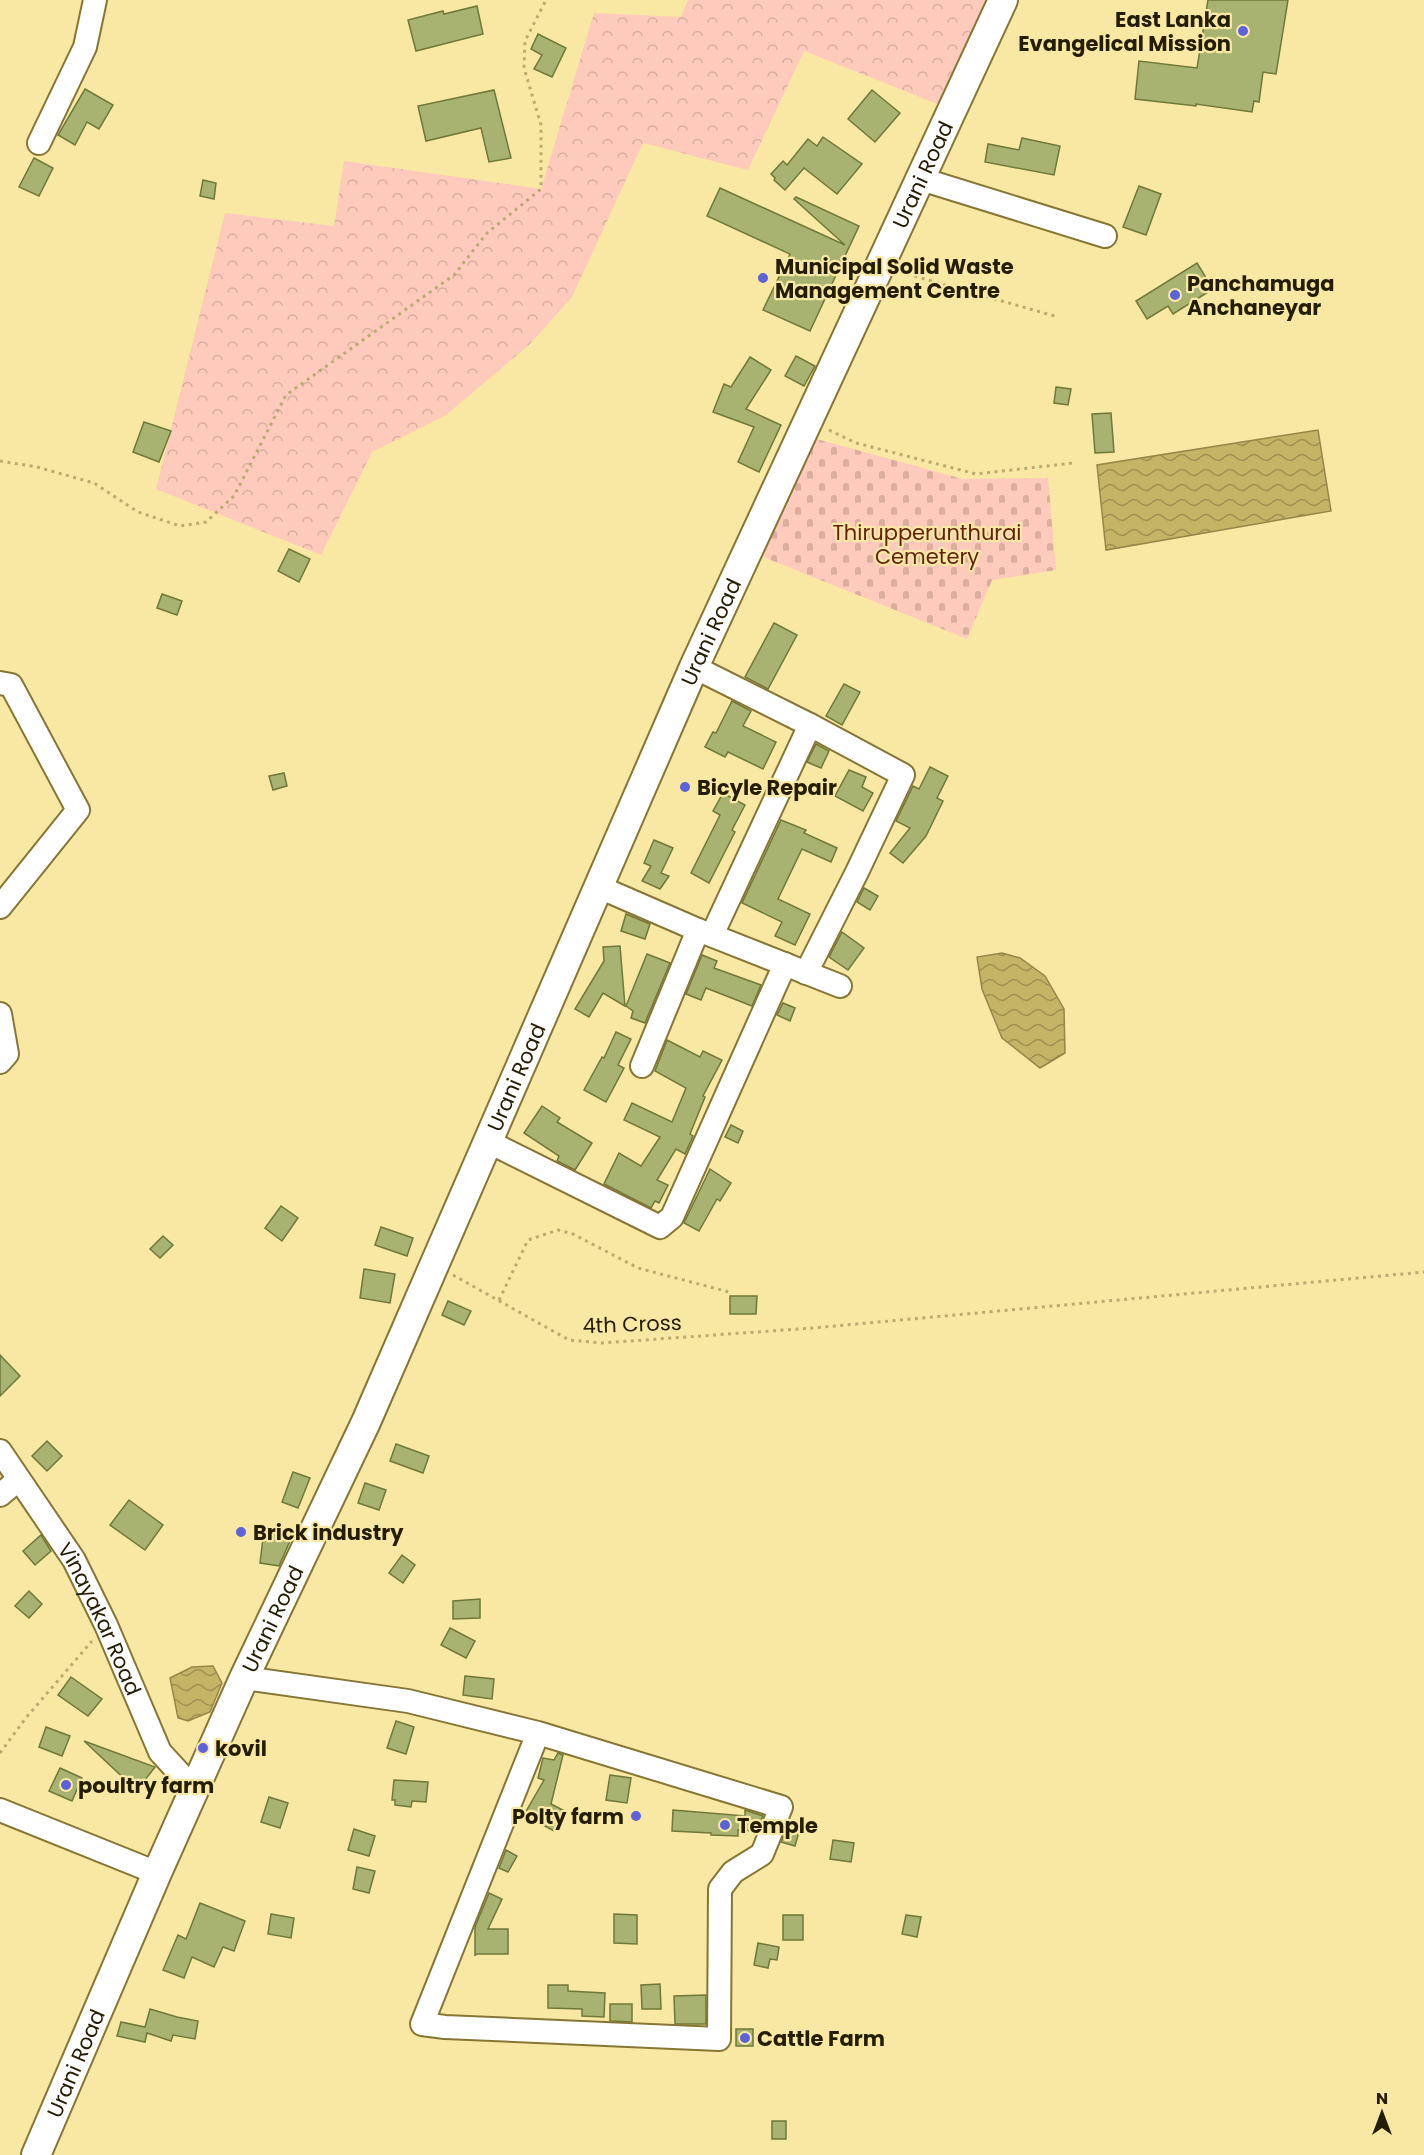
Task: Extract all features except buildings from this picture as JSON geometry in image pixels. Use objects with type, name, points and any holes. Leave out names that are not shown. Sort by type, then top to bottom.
[{"type":"main road","name":"Urani Road","points":[[36,2155],[244,1678],[366,1422],[694,667],[1003,0]]},
{"type":"street","points":[[39,143],[85,47],[95,0]]},
{"type":"street","points":[[921,179],[1105,236]]},
{"type":"street","points":[[694,667],[903,774],[806,973]]},
{"type":"street","points":[[0,683],[11,685],[78,810],[0,907]]},
{"type":"street","points":[[642,1066],[705,932],[810,725]]},
{"type":"street","points":[[599,887],[840,986]]},
{"type":"street","points":[[489,1142],[660,1227],[672,1217],[785,964]]},
{"type":"street","points":[[0,1014],[7,1054],[0,1062]]},
{"type":"street","name":"Vinayakar Road","points":[[0,1451],[74,1560],[106,1625],[160,1752],[195,1790]]},
{"type":"street","points":[[0,1495],[18,1480]]},
{"type":"street","points":[[244,1678],[408,1701],[538,1733],[781,1807],[762,1854],[733,1872],[720,1889],[720,2039],[445,2027],[422,2024],[538,1733]]},
{"type":"street","points":[[0,1810],[158,1873]]},
{"type":"path","points":[[0,461],[37,467],[94,483],[138,512],[180,526],[206,522],[234,496],[286,395],[454,275],[487,233],[541,189],[541,125],[524,68],[525,40],[546,0]]},
{"type":"path","points":[[881,267],[1058,316]]},
{"type":"path","points":[[808,421],[856,443],[976,474],[1073,463]]},
{"type":"path","points":[[499,1300],[528,1240],[558,1230],[573,1234],[638,1268],[729,1292]]},
{"type":"path","name":"4th Cross","points":[[434,1265],[569,1340],[602,1343],[813,1328],[1424,1272]]},
{"type":"path","points":[[0,1753],[106,1625]]},
{"type":"green space","points":[[688,0],[989,0],[945,107],[804,51],[748,170],[643,143],[572,297],[530,344],[446,415],[372,452],[321,555],[156,489],[225,213],[334,226],[344,161],[541,189],[594,13],[681,17]]},
{"type":"green space","name":"Thirupperunthurai Cemetery","points":[[813,438],[963,479],[1048,478],[1056,570],[992,580],[967,639],[758,555]]},
{"type":"water","points":[[1318,430],[1331,511],[1106,550],[1097,465]]},
{"type":"water","points":[[1002,953],[1020,958],[1045,976],[1064,1009],[1065,1053],[1040,1068],[1002,1038],[982,989],[977,957]]},
{"type":"water","points":[[213,1666],[222,1683],[210,1712],[188,1721],[178,1718],[170,1678],[192,1667]]},
{"type":"place","name":"East Lanka Evangelical Mission","points":[[1243,31]]},
{"type":"place","name":"Municipal Solid Waste Management Centre","points":[[763,278]]},
{"type":"place","name":"Panchamuga Anchaneyar","points":[[1175,295]]},
{"type":"place","name":"Bicyle Repair","points":[[685,787]]},
{"type":"place","name":"Brick industry","points":[[241,1532]]},
{"type":"place","name":"kovil","points":[[203,1748]]},
{"type":"place","name":"poultry farm","points":[[66,1785]]},
{"type":"place","name":"Polty farm","points":[[636,1816]]},
{"type":"place","name":"Temple","points":[[725,1825]]},
{"type":"place","name":"Cattle Farm","points":[[745,2038]]}]
